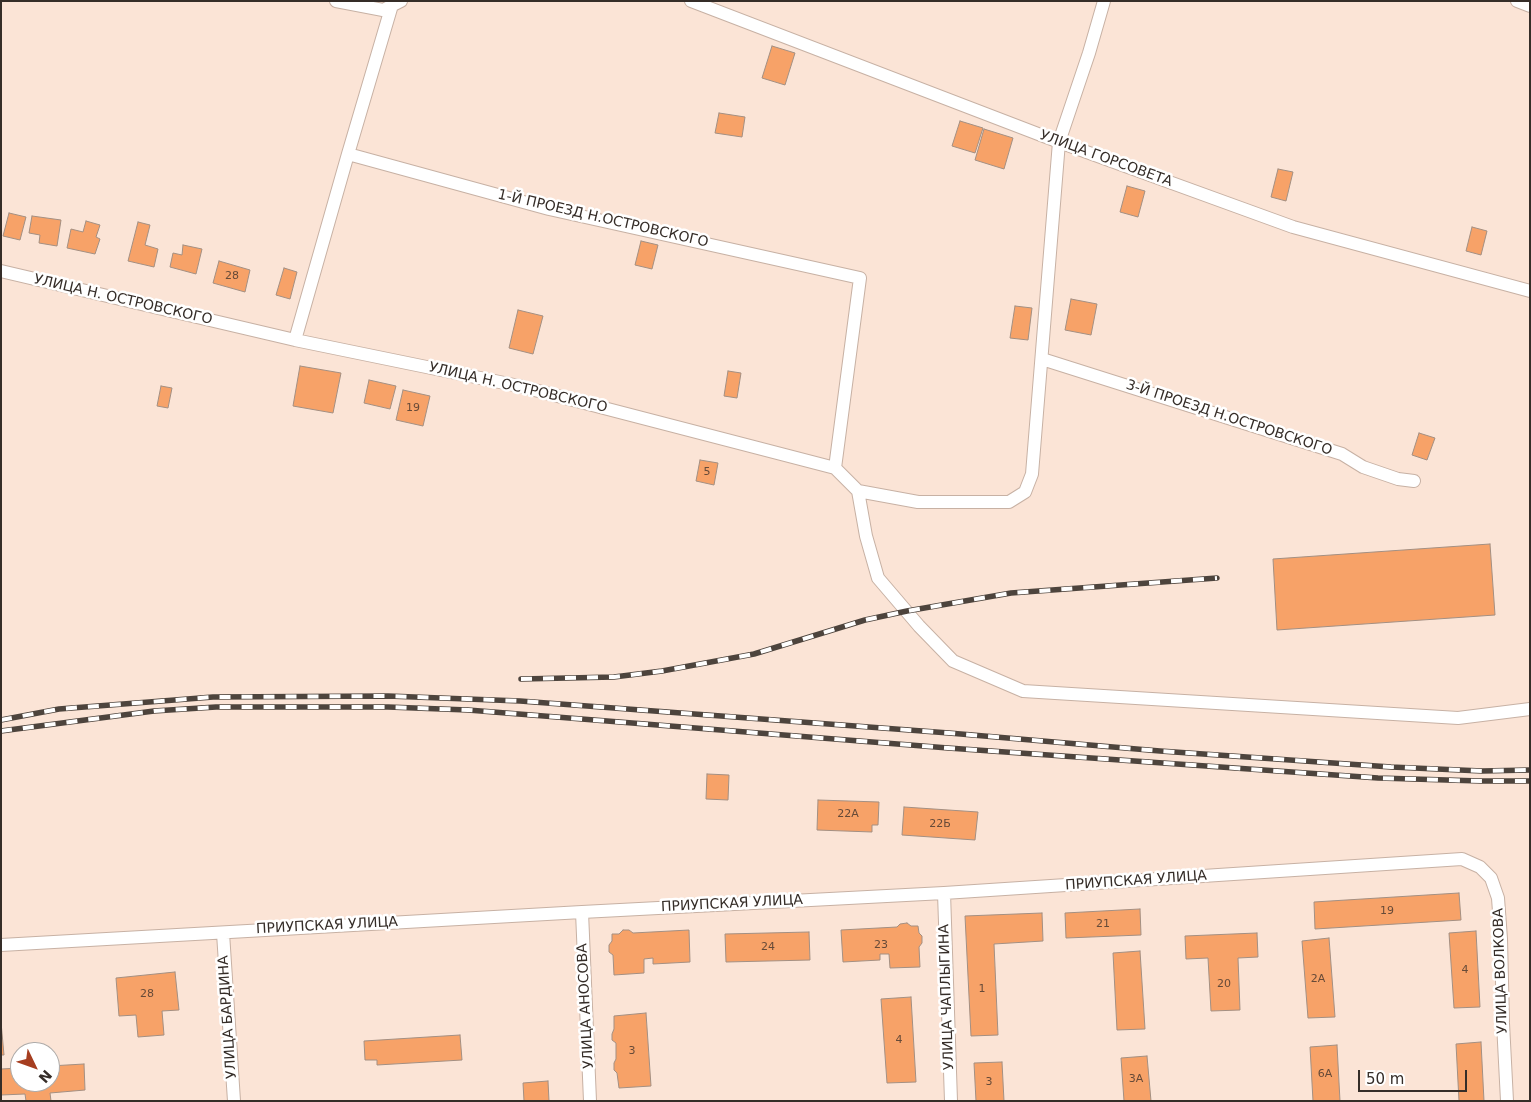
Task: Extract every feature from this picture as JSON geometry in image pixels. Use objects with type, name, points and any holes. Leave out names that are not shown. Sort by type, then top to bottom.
[{"type":"street","points":[[336,1],[383,10],[397,3]]},
{"type":"street","name":"УЛИЦА ГОРСОВЕТА","points":[[691,1],[1059,142],[1293,227],[1530,292]]},
{"type":"street","points":[[835,468],[858,491],[918,502],[1009,502],[1025,492],[1032,474],[1059,142],[1089,53],[1104,1]]},
{"type":"street","points":[[1517,1],[1530,6]]},
{"type":"street","points":[[294,340],[348,154],[397,3]]},
{"type":"street","name":"1-Й ПРОЕЗД Н.ОСТРОВСКОГО","points":[[348,154],[549,209],[860,278],[835,468]]},
{"type":"street","name":"УЛИЦА Н. ОСТРОВСКОГО","points":[[1,271],[294,340],[519,386],[835,468]]},
{"type":"street","name":"3-Й ПРОЕЗД Н.ОСТРОВСКОГО","points":[[1042,359],[1342,454],[1363,467],[1398,479],[1414,481]]},
{"type":"street","points":[[858,491],[866,536],[878,578],[919,626],[953,661],[1023,691],[1458,718],[1530,709]]},
{"type":"street","name":"ПРИУПСКАЯ УЛИЦА","points":[[1,945],[944,893],[1462,859]]},
{"type":"street","name":"УЛИЦА ВОЛКОВА","points":[[1462,859],[1480,867],[1491,878],[1498,898],[1507,1101]]},
{"type":"street","name":"УЛИЦА ЧАПЛЫГИНА","points":[[944,893],[951,1101]]},
{"type":"street","name":"УЛИЦА АНОСОВА","points":[[582,912],[590,1101]]},
{"type":"street","name":"УЛИЦА БАРДИНА","points":[[222,933],[234,1101]]},
{"type":"building","points":[[772,46],[795,53],[785,85],[762,78]]},
{"type":"building","points":[[719,113],[745,117],[742,137],[715,133]]},
{"type":"building","points":[[960,121],[983,128],[975,153],[952,146]]},
{"type":"building","points":[[984,129],[1013,138],[1004,169],[975,160]]},
{"type":"building","points":[[1278,169],[1293,172],[1286,201],[1271,197]]},
{"type":"building","points":[[1127,186],[1145,191],[1138,217],[1120,212]]},
{"type":"building","points":[[9,213],[26,217],[20,240],[3,236]]},
{"type":"building","points":[[32,216],[61,220],[57,246],[39,243],[40,235],[29,233]]},
{"type":"building","points":[[86,221],[100,225],[96,237],[100,239],[95,254],[67,248],[71,229],[83,232]]},
{"type":"building","points":[[138,222],[150,225],[145,245],[158,249],[154,267],[128,261]]},
{"type":"building","points":[[1472,227],[1487,231],[1481,255],[1466,251]]},
{"type":"building","points":[[641,241],[658,245],[652,269],[635,265]]},
{"type":"building","points":[[183,245],[202,249],[196,274],[170,267],[173,253],[182,255]]},
{"type":"building","points":[[219,261],[250,270],[245,292],[213,283]]},
{"type":"building","points":[[284,268],[297,272],[290,299],[276,295]]},
{"type":"building","points":[[1071,299],[1097,304],[1091,335],[1065,330]]},
{"type":"building","points":[[1015,306],[1032,308],[1028,340],[1010,338]]},
{"type":"building","points":[[518,310],[543,316],[533,354],[509,348]]},
{"type":"building","points":[[300,366],[341,373],[333,413],[293,406]]},
{"type":"building","points":[[728,371],[741,373],[737,398],[724,396]]},
{"type":"building","points":[[369,380],[396,386],[390,409],[364,403]]},
{"type":"building","points":[[161,386],[172,388],[168,408],[157,406]]},
{"type":"building","points":[[403,390],[430,396],[423,426],[396,420]]},
{"type":"building","points":[[1419,433],[1435,438],[1427,460],[1412,455]]},
{"type":"building","points":[[700,460],[718,463],[714,485],[696,481]]},
{"type":"building","points":[[1490,544],[1495,615],[1277,630],[1273,559]]},
{"type":"building","points":[[707,774],[729,775],[728,800],[706,799]]},
{"type":"building","points":[[818,800],[879,802],[878,825],[872,825],[872,832],[817,830]]},
{"type":"building","points":[[904,807],[978,812],[975,840],[902,835]]},
{"type":"building","points":[[1459,893],[1461,920],[1315,929],[1314,902]]},
{"type":"building","points":[[1140,909],[1141,935],[1066,938],[1065,913]]},
{"type":"building","points":[[1042,913],[1043,941],[994,944],[998,1035],[971,1036],[965,916]]},
{"type":"building","points":[[907,923],[911,926],[918,926],[919,933],[922,936],[922,943],[919,947],[920,967],[890,968],[889,954],[880,954],[880,960],[843,962],[841,930],[897,927],[900,924]]},
{"type":"building","points":[[623,930],[629,930],[633,933],[689,930],[690,962],[653,964],[653,958],[644,959],[644,973],[614,975],[613,955],[609,952],[609,945],[612,941],[612,934],[619,934]]},
{"type":"building","points":[[1476,931],[1480,1007],[1454,1008],[1449,933]]},
{"type":"building","points":[[809,932],[810,960],[726,962],[725,934]]},
{"type":"building","points":[[1257,933],[1258,957],[1238,958],[1240,1010],[1211,1011],[1208,958],[1186,959],[1185,936]]},
{"type":"building","points":[[1329,938],[1335,1017],[1308,1018],[1302,941]]},
{"type":"building","points":[[1140,951],[1145,1029],[1117,1030],[1113,953]]},
{"type":"building","points":[[175,972],[179,1010],[162,1011],[164,1035],[138,1037],[136,1015],[119,1016],[116,978]]},
{"type":"building","points":[[911,997],[916,1082],[887,1083],[881,999]]},
{"type":"building","points":[[646,1013],[651,1086],[619,1088],[617,1073],[614,1070],[616,1043],[612,1040],[612,1034],[614,1016]]},
{"type":"building","points":[[1,1022],[4,1055],[1,1055]]},
{"type":"building","points":[[460,1035],[462,1060],[377,1065],[377,1060],[365,1060],[364,1041]]},
{"type":"building","points":[[1481,1042],[1484,1101],[1459,1101],[1456,1044]]},
{"type":"building","points":[[1337,1045],[1340,1101],[1313,1101],[1310,1047]]},
{"type":"building","points":[[1147,1056],[1151,1101],[1124,1101],[1121,1058]]},
{"type":"building","points":[[1002,1062],[1004,1101],[976,1101],[974,1063]]},
{"type":"building","points":[[84,1064],[85,1090],[50,1093],[51,1101],[26,1101],[25,1094],[1,1095],[1,1069],[10,1069],[10,1092],[60,1092],[60,1065]]},
{"type":"building","points":[[548,1081],[549,1101],[524,1101],[523,1083]]},
{"type":"railway","points":[[521,679],[614,677],[662,671],[754,654],[865,620],[1011,593],[1217,578]]},
{"type":"railway","points":[[1,720],[59,709],[213,697],[388,696],[520,701],[1391,767],[1482,771],[1530,770]]},
{"type":"railway","points":[[1,731],[154,711],[216,707],[388,707],[468,710],[948,748],[1378,778],[1530,781]]}]
